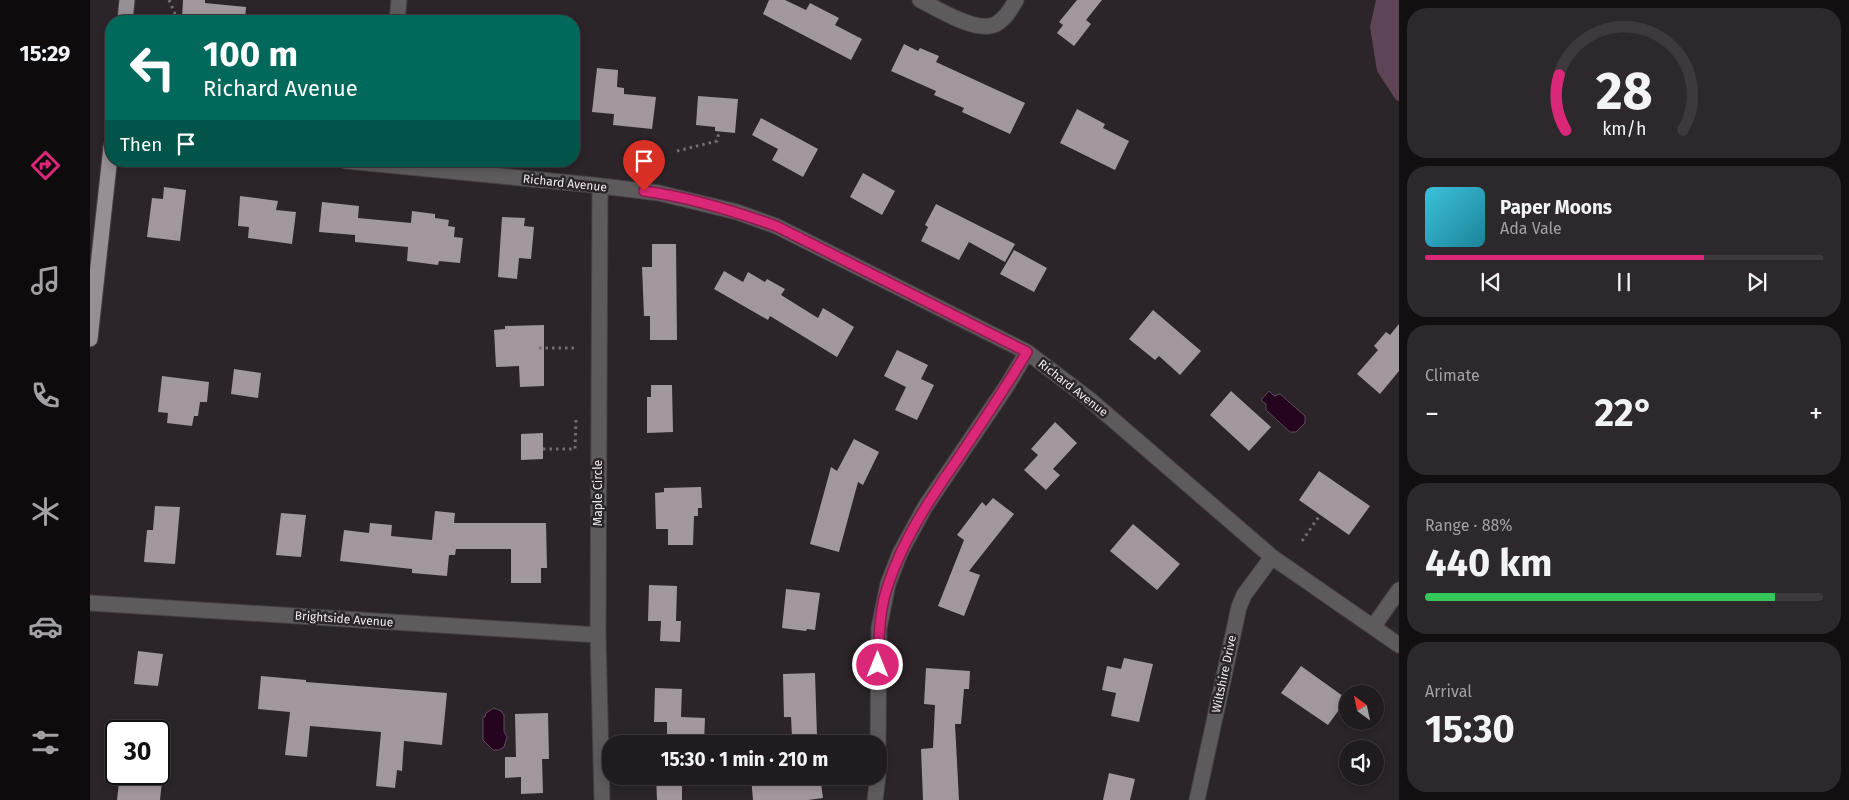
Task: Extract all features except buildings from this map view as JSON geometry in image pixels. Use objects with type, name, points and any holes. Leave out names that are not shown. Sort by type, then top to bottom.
[{"type":"main road","points":[[126,15],[127,0]]},
{"type":"main road","points":[[90,339],[109,167]]},
{"type":"street","points":[[398,15],[399,0]]},
{"type":"street","points":[[920,0],[977,27],[995,24],[1006,15],[1016,0]]},
{"type":"street","name":"Richard Avenue","points":[[417,167],[659,193],[738,212],[776,226],[1027,352],[1089,399],[1272,557],[1399,645]]},
{"type":"street","name":"Maple Circle","points":[[600,186],[598,635],[602,800]]},
{"type":"street","points":[[878,735],[879,628],[888,584],[896,562],[925,507],[1008,384],[1027,352]]},
{"type":"street","name":"Wiltshire Drive","points":[[1196,800],[1239,607],[1251,585],[1272,557]]},
{"type":"street","points":[[1373,627],[1399,590]]},
{"type":"street","name":"Brightside Avenue","points":[[90,602],[598,635]]},
{"type":"street","points":[[875,800],[877,785]]},
{"type":"path","points":[[169,0],[175,15]]},
{"type":"path","points":[[677,151],[717,141],[719,132]]},
{"type":"path","points":[[539,348],[574,348]]},
{"type":"path","points":[[543,449],[575,449],[576,420]]},
{"type":"path","points":[[1302,541],[1320,515]]},
{"type":"shaded area","points":[[1376,0],[1399,0],[1399,101],[1396,100],[1377,71],[1370,27]]},
{"type":"shaded area","points":[[1269,391],[1274,396],[1280,394],[1305,416],[1305,423],[1296,432],[1290,432],[1266,410],[1266,404],[1261,400]]},
{"type":"shaded area","points":[[494,708],[501,711],[504,715],[504,731],[507,737],[504,747],[499,750],[493,750],[483,740],[483,717]]},
{"type":"route","points":[[644,191],[738,212],[776,226],[1027,352],[1008,384],[925,507],[900,553],[888,584],[879,628],[878,665]]}]
